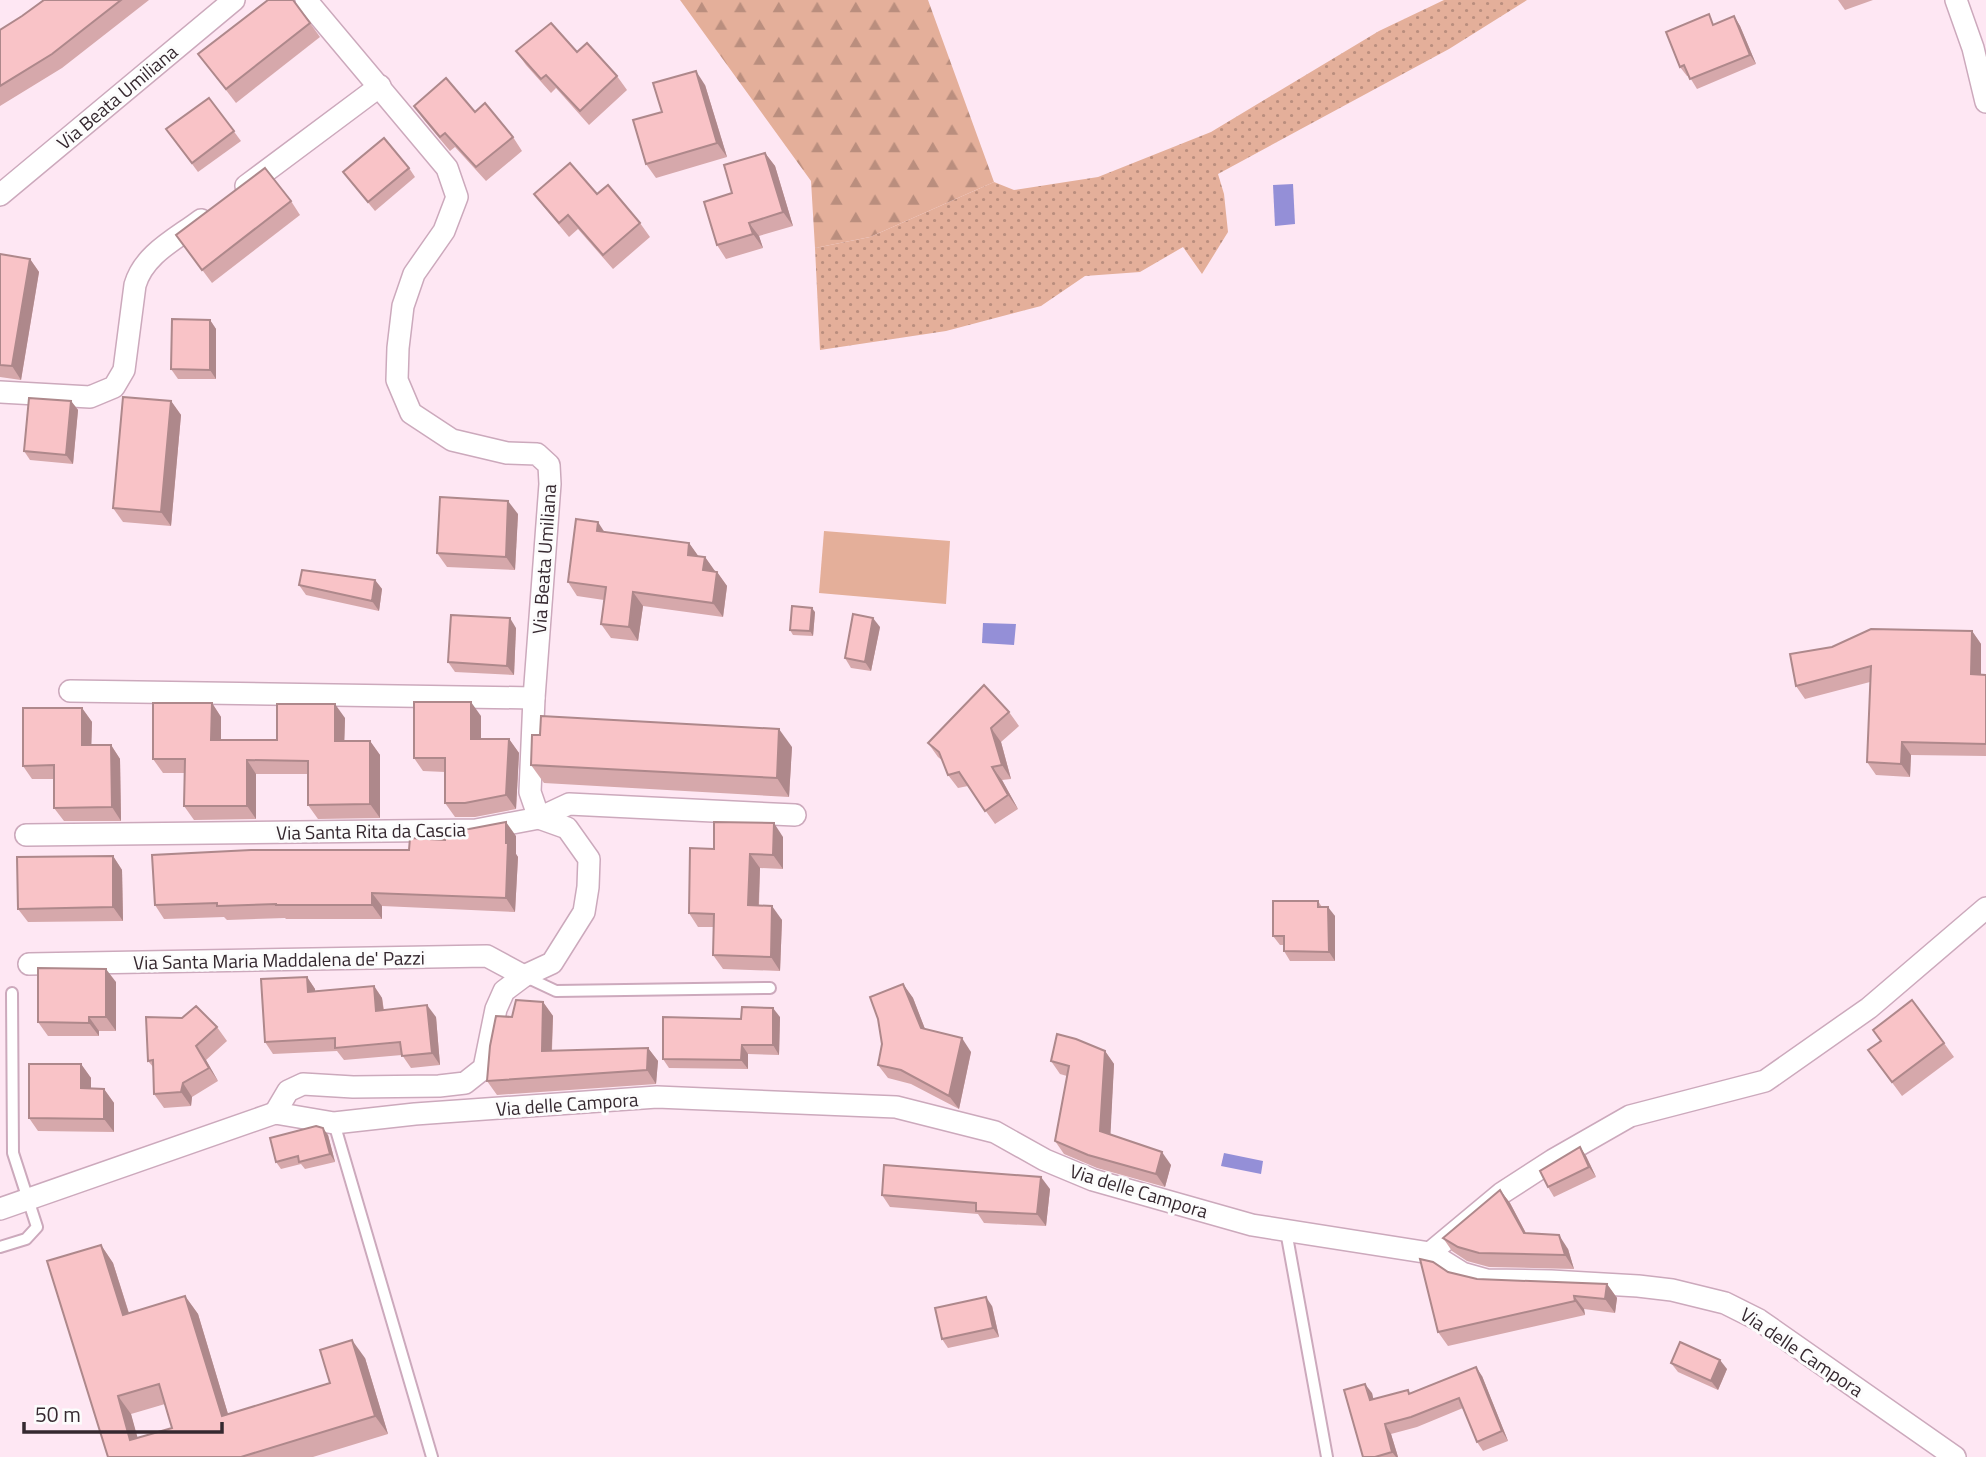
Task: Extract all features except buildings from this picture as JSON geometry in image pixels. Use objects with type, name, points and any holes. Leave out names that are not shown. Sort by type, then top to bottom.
[{"type":"street","name":"Via Beata Umiliana","points":[[0,195],[234,0]]},
{"type":"street","name":"Via Beata Umiliana","points":[[306,0],[447,168],[457,197],[443,232],[414,275],[403,306],[397,380],[411,413],[452,440],[507,453],[537,454],[549,465],[550,484],[530,792],[539,818]]},
{"type":"street","points":[[1956,0],[1973,48],[1986,102]]},
{"type":"street","points":[[0,392],[90,397],[114,387],[124,370],[135,285],[138,274],[148,260],[380,86]]},
{"type":"street","points":[[70,691],[534,698]]},
{"type":"street","name":"Via Santa Rita da Cascia","points":[[26,835],[476,830],[539,818],[569,804],[795,815]]},
{"type":"street","points":[[275,1113],[288,1091],[303,1084],[353,1087],[464,1083],[484,1069],[496,1009],[504,991],[524,976],[552,963],[584,912],[589,859],[567,828],[539,818]]},
{"type":"street","points":[[1430,1253],[1502,1193],[1630,1115],[1765,1081],[1869,1008],[1986,908]]},
{"type":"street","name":"Via Santa Maria Maddalena de' Pazzi","points":[[29,964],[487,956],[524,976]]},
{"type":"street","name":"Via delle Campora","points":[[0,1209],[275,1113],[334,1123],[415,1114],[657,1097],[896,1107],[995,1132],[1045,1160],[1093,1180],[1252,1225],[1430,1253],[1462,1273],[1487,1280],[1638,1286],[1696,1295],[1725,1303],[1759,1320],[1955,1457]]},
{"type":"lane","points":[[524,976],[556,991],[770,988]]},
{"type":"lane","points":[[0,1247],[26,1239],[37,1227],[13,1153],[12,993]]},
{"type":"lane","points":[[334,1123],[432,1457]]},
{"type":"lane","points":[[1286,1231],[1327,1457]]},
{"type":"green space","points":[[680,0],[928,0],[994,182],[870,237],[815,248],[811,181]]},
{"type":"green space","points":[[1444,0],[1527,0],[1449,49],[1218,174],[1224,194],[1228,232],[1202,274],[1183,247],[1140,272],[1085,276],[1041,306],[946,331],[820,350],[815,248],[870,237],[994,182],[1014,190],[1098,177],[1211,132],[1379,31]]},
{"type":"green space","points":[[824,531],[950,541],[946,604],[819,593]]},
{"type":"shaded area","points":[[1293,184],[1295,224],[1275,226],[1273,185]]},
{"type":"shaded area","points":[[983,623],[1016,624],[1014,645],[982,643]]},
{"type":"shaded area","points":[[1224,1153],[1263,1161],[1261,1174],[1221,1166]]}]
